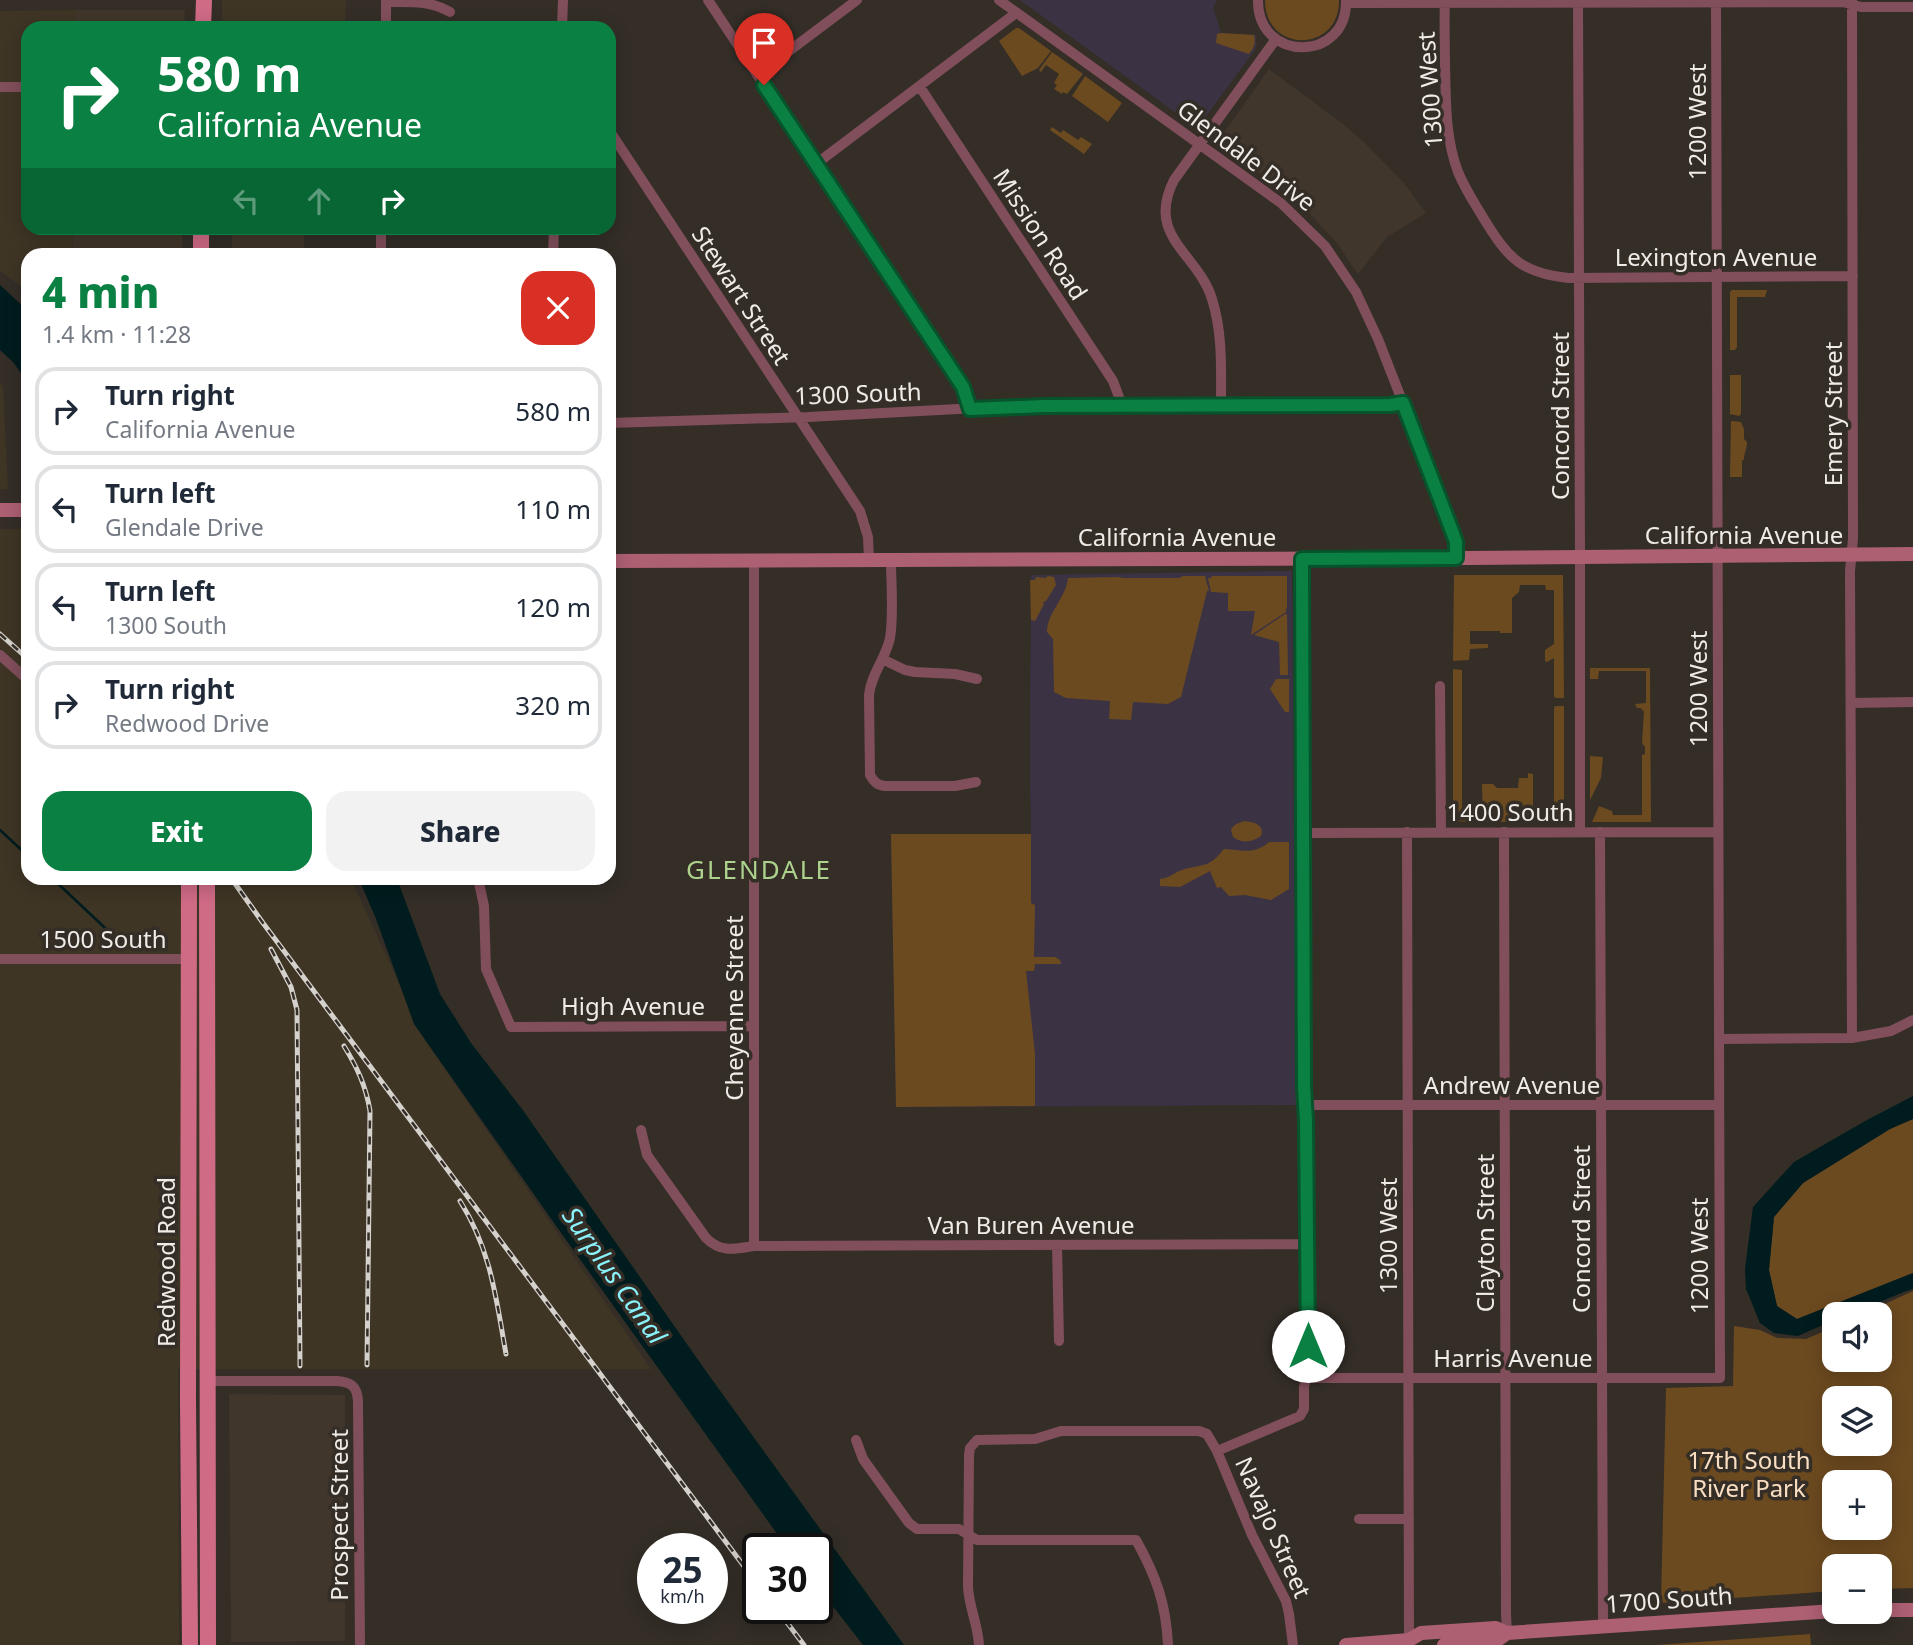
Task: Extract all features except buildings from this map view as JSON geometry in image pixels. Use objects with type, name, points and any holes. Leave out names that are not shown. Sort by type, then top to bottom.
[{"type":"main road","points":[[203,21],[204,0]]},
{"type":"main road","points":[[0,510],[21,510]]},
{"type":"main road","name":"California Avenue","points":[[616,561],[1913,554]]},
{"type":"main road","name":"Redwood Road","points":[[189,885],[190,1645]]},
{"type":"main road","name":"Redwood Road","points":[[206,885],[208,1645]]},
{"type":"main road","points":[[1892,1610],[1913,1610]]},
{"type":"main road","name":"1700 South","points":[[1346,1645],[1414,1643],[1421,1633],[1496,1628],[1507,1633],[1822,1612]]},
{"type":"main road","name":"1700 South","points":[[1444,1645],[1496,1641],[1507,1633]]},
{"type":"street","points":[[562,21],[563,0]]},
{"type":"street","points":[[708,0],[963,387],[970,409]]},
{"type":"street","points":[[757,75],[857,0]]},
{"type":"street","name":"Glendale Drive","points":[[999,0],[1281,203],[1325,246],[1362,302],[1378,339],[1456,542],[1456,558]]},
{"type":"street","points":[[1258,0],[1262,22],[1276,39],[1299,48],[1323,43],[1330,38],[1341,26],[1347,2],[1852,2],[1861,7],[1913,7]]},
{"type":"street","points":[[386,21],[386,1],[425,2],[450,12]]},
{"type":"street","name":"Concord Street","points":[[1578,1],[1580,832]]},
{"type":"street","name":"1200 West","points":[[1716,1],[1720,1378]]},
{"type":"street","name":"1300 West","points":[[1445,2],[1447,129],[1459,173],[1469,194],[1506,251],[1522,265],[1549,276],[1579,278]]},
{"type":"street","name":"Emery Street","points":[[1852,2],[1852,1038]]},
{"type":"street","points":[[816,164],[1016,13]]},
{"type":"street","points":[[1221,406],[1219,332],[1212,297],[1202,278],[1171,236],[1166,219],[1166,202],[1174,180],[1276,39]]},
{"type":"street","points":[[0,88],[21,87]]},
{"type":"street","name":"Mission Road","points":[[920,87],[1113,381],[1121,407]]},
{"type":"street","name":"Stewart Street","points":[[616,141],[862,515],[868,537],[869,560]]},
{"type":"street","name":"Lexington Avenue","points":[[1579,278],[1853,276]]},
{"type":"street","name":"1300 South","points":[[616,423],[1024,406],[1403,403]]},
{"type":"street","name":"Navajo Street","points":[[1293,1645],[1286,1601],[1252,1535],[1217,1451],[1300,1416],[1304,1409],[1304,1387],[1308,1369],[1302,559]]},
{"type":"street","name":"Cheyenne Street","points":[[754,560],[754,1246]]},
{"type":"street","points":[[891,560],[890,639],[874,674],[869,695],[870,775],[873,781],[886,786],[955,786],[976,782]]},
{"type":"street","points":[[0,654],[21,674]]},
{"type":"street","points":[[883,659],[915,673],[955,674],[977,679]]},
{"type":"street","points":[[1440,686],[1441,833]]},
{"type":"street","points":[[1851,703],[1913,702]]},
{"type":"street","name":"1300 West","points":[[1407,832],[1409,1519],[1414,1643]]},
{"type":"street","name":"Clayton Street","points":[[1504,832],[1507,1633]]},
{"type":"street","name":"Concord Street","points":[[1600,832],[1603,1627]]},
{"type":"street","name":"1400 South","points":[[1303,833],[1718,832]]},
{"type":"street","name":"High Avenue","points":[[480,885],[484,906],[486,969],[511,1027],[754,1026]]},
{"type":"street","name":"1500 South","points":[[0,959],[206,959]]},
{"type":"street","points":[[1719,1039],[1852,1038],[1891,1031],[1913,1020]]},
{"type":"street","name":"Andrew Avenue","points":[[1305,1105],[1719,1105]]},
{"type":"street","name":"Van Buren Avenue","points":[[641,1130],[647,1155],[706,1238],[714,1246],[724,1249],[754,1246],[1307,1244]]},
{"type":"street","points":[[1057,1245],[1059,1341]]},
{"type":"street","name":"Harris Avenue","points":[[1306,1378],[1720,1378]]},
{"type":"street","name":"Prospect Street","points":[[207,1381],[337,1381],[354,1386],[358,1401],[360,1645]]},
{"type":"street","points":[[979,1645],[968,1594],[968,1455],[977,1440],[1035,1439],[1065,1431],[1199,1431],[1208,1434],[1217,1451]]},
{"type":"street","points":[[856,1440],[863,1459],[913,1527],[922,1530],[959,1529],[977,1540],[1136,1540],[1162,1597],[1168,1645]]},
{"type":"street","points":[[1359,1519],[1409,1519]]},
{"type":"shaded area","points":[[222,0],[346,0],[345,21],[222,21]]},
{"type":"shaded area","points":[[1020,0],[1215,0],[1217,1],[1213,7],[1221,33],[1256,35],[1255,50],[1197,128]]},
{"type":"shaded area","points":[[76,10],[185,10],[184,21],[76,21]]},
{"type":"shaded area","points":[[76,10],[76,21],[21,21],[21,235],[73,235],[72,248],[21,248],[21,286],[0,271],[0,11]]},
{"type":"shaded area","points":[[1269,69],[1363,141],[1404,183],[1426,213],[1387,237],[1358,274],[1336,242],[1308,212],[1279,187],[1217,142]]},
{"type":"shaded area","points":[[73,235],[182,235],[182,248],[72,248]]},
{"type":"shaded area","points":[[232,235],[304,235],[304,248],[232,248]]},
{"type":"shaded area","points":[[0,384],[3,386],[8,489],[0,489]]},
{"type":"shaded area","points":[[0,529],[21,529],[21,885],[354,885],[426,1042],[651,1369],[178,1369],[179,1645],[0,1645]]},
{"type":"shaded area","points":[[1292,571],[1296,1105],[896,1107],[891,834],[1031,834],[1031,575]]},
{"type":"shaded area","points":[[229,1394],[345,1395],[345,1641],[231,1642]]},
{"type":"green space","points":[[1265,0],[1339,0],[1336,17],[1328,30],[1316,38],[1302,40],[1289,38],[1277,30],[1268,18]]},
{"type":"green space","points":[[1016,28],[1051,51],[1038,68],[1022,76],[999,41]]},
{"type":"green space","points":[[1217,34],[1254,35],[1255,41],[1249,54],[1216,43]]},
{"type":"green space","points":[[1052,52],[1083,74],[1067,94],[1054,89],[1059,74],[1046,65],[1041,72],[1039,70]]},
{"type":"green space","points":[[1085,76],[1122,103],[1108,122],[1072,96]]},
{"type":"green space","points":[[1052,127],[1061,133],[1063,130],[1078,140],[1081,137],[1092,144],[1084,154],[1050,130]]},
{"type":"green space","points":[[1732,290],[1767,290],[1765,297],[1737,297],[1735,350],[1730,350]]},
{"type":"green space","points":[[1730,375],[1741,375],[1739,416],[1730,414]]},
{"type":"green space","points":[[1731,421],[1741,422],[1747,442],[1742,460],[1742,477],[1730,477]]},
{"type":"green space","points":[[1454,575],[1563,575],[1564,698],[1554,696],[1554,658],[1545,661],[1545,650],[1554,644],[1554,590],[1546,590],[1545,585],[1520,585],[1519,592],[1512,598],[1512,633],[1470,631],[1470,644],[1488,644],[1488,648],[1470,649],[1469,660],[1453,661]]},
{"type":"green space","points":[[1205,576],[1209,591],[1181,697],[1168,704],[1133,702],[1131,720],[1109,719],[1110,701],[1066,698],[1054,692],[1053,639],[1047,632],[1068,578]]},
{"type":"green space","points":[[1287,576],[1286,612],[1251,635],[1255,611],[1228,611],[1228,593],[1211,592],[1208,578]]},
{"type":"green space","points":[[1054,577],[1056,585],[1043,602],[1035,621],[1031,620],[1030,580]]},
{"type":"green space","points":[[1285,614],[1288,675],[1280,675],[1279,642],[1254,635]]},
{"type":"green space","points":[[1590,668],[1650,668],[1651,822],[1592,822],[1599,806],[1612,811],[1613,815],[1642,815],[1644,711],[1635,704],[1646,703],[1646,671],[1599,671],[1598,679],[1590,679]]},
{"type":"green space","points":[[1453,669],[1462,670],[1462,812],[1470,810],[1471,822],[1453,821]]},
{"type":"green space","points":[[1276,679],[1289,679],[1289,712],[1285,712],[1270,689]]},
{"type":"green space","points":[[1556,706],[1564,706],[1564,820],[1545,822],[1546,812],[1554,805]]},
{"type":"green space","points":[[1590,756],[1603,757],[1601,778],[1590,800]]},
{"type":"green space","points":[[1528,773],[1533,774],[1533,822],[1483,822],[1482,784],[1493,784],[1497,788],[1518,788],[1519,778],[1528,778]]},
{"type":"green space","points":[[1245,821],[1260,827],[1261,836],[1247,841],[1233,837],[1232,828]]},
{"type":"green space","points":[[891,834],[1031,834],[1031,903],[1035,905],[1034,957],[1055,957],[1061,964],[1035,964],[1034,971],[1026,971],[1035,1054],[1035,1106],[896,1107]]},
{"type":"green space","points":[[1269,842],[1289,842],[1289,889],[1271,900],[1245,895],[1229,896],[1221,887],[1217,888],[1210,871],[1180,887],[1160,886],[1160,879],[1209,863],[1224,849],[1253,850]]},
{"type":"green space","points":[[1913,1119],[1913,1273],[1840,1302],[1822,1302],[1822,1309],[1797,1319],[1777,1306],[1769,1270],[1774,1217],[1803,1183],[1890,1129]]},
{"type":"green space","name":"17th South River Park","points":[[1913,1291],[1913,1588],[1892,1589],[1892,1554],[1822,1554],[1822,1592],[1661,1603],[1666,1388],[1733,1386],[1734,1326],[1760,1330],[1777,1338],[1806,1339],[1822,1332],[1822,1372],[1892,1372],[1892,1302],[1889,1302]]},
{"type":"green space","points":[[1810,1634],[1811,1645],[1656,1645]]},
{"type":"water","points":[[0,285],[21,304],[21,373],[0,350]]},
{"type":"water","name":"Surplus Canal","points":[[362,885],[399,885],[440,994],[471,1043],[522,1109],[823,1533],[777,1533],[414,1024]]},
{"type":"water","points":[[1913,1096],[1913,1119],[1890,1129],[1803,1183],[1774,1217],[1769,1270],[1777,1306],[1797,1319],[1822,1309],[1822,1325],[1798,1336],[1774,1333],[1760,1323],[1746,1289],[1745,1269],[1753,1207],[1794,1162]]},
{"type":"water","points":[[1913,1273],[1913,1289],[1879,1302],[1840,1302]]},
{"type":"water","points":[[833,1547],[904,1645],[863,1645],[833,1607]]},
{"type":"waterway","points":[[0,830],[21,850]]},
{"type":"waterway","points":[[59,885],[121,943]]},
{"type":"railway","points":[[0,634],[21,653]]},
{"type":"railway","points":[[236,885],[742,1564]]},
{"type":"railway","points":[[271,949],[291,987],[297,1010],[300,1366]]},
{"type":"railway","points":[[344,1046],[360,1077],[370,1111],[367,1365]]},
{"type":"railway","points":[[460,1201],[486,1256],[506,1354]]},
{"type":"railway","points":[[788,1624],[804,1645]]},
{"type":"district","name":"GLENDALE","points":[[759,869]]},
{"type":"route","points":[[764,85],[963,387],[970,409],[1014,406],[1403,403],[1456,542],[1456,558],[1302,559],[1308,1346]]}]
